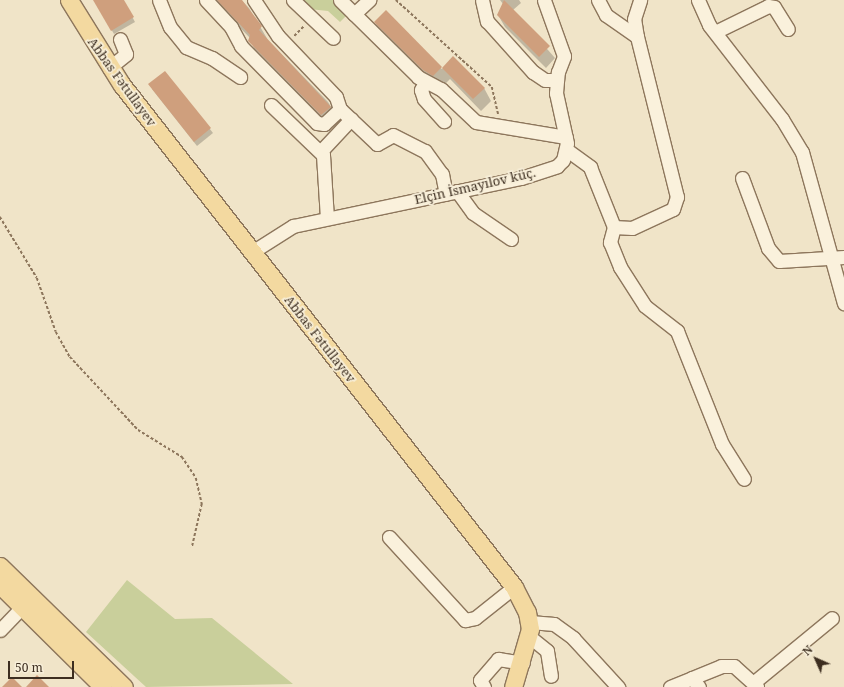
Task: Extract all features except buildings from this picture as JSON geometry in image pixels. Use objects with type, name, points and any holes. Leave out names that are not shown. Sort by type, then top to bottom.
[{"type":"main road","name":"Abbas Fətullayev","points":[[69,0],[109,68],[514,587],[530,630]]},
{"type":"main road","points":[[0,566],[124,687]]},
{"type":"main road","points":[[0,585],[103,687]]},
{"type":"main road","points":[[513,687],[522,663],[530,630]]},
{"type":"street","points":[[159,0],[170,27],[186,48],[212,58],[240,77]]},
{"type":"street","points":[[206,0],[231,27],[241,46],[317,123],[324,124],[340,109]]},
{"type":"street","points":[[254,0],[286,44],[332,91],[340,109],[377,144],[393,135],[425,152],[442,174],[451,193],[472,213],[512,239]]},
{"type":"street","points":[[294,0],[332,38]]},
{"type":"street","points":[[340,0],[425,82],[441,89],[476,122],[567,144],[590,168],[614,227],[610,242],[620,267],[645,306],[677,331],[722,444],[744,479]]},
{"type":"street","points":[[354,14],[369,0]]},
{"type":"street","points":[[482,0],[487,21],[533,72],[545,80],[556,80]]},
{"type":"street","points":[[544,0],[563,51],[556,80],[567,144]]},
{"type":"street","points":[[598,0],[606,15],[636,37]]},
{"type":"street","points":[[614,227],[632,228],[666,215],[673,209],[677,198],[636,37],[634,19],[640,0]]},
{"type":"street","points":[[698,0],[715,32],[782,119],[802,152],[829,256],[844,303]]},
{"type":"street","points":[[715,32],[755,5],[774,7],[788,29]]},
{"type":"street","points":[[109,68],[126,54],[120,39]]},
{"type":"street","points":[[425,82],[422,96],[444,121]]},
{"type":"street","points":[[271,105],[320,151],[326,168],[324,198],[327,218]]},
{"type":"street","points":[[320,151],[351,119]]},
{"type":"street","name":"Elçin İsmayılov küç.","points":[[252,252],[293,226],[451,193],[549,169],[562,160],[567,144]]},
{"type":"street","points":[[742,178],[768,248],[779,261],[829,256],[844,257]]},
{"type":"street","points":[[389,538],[466,620],[475,618],[514,587]]},
{"type":"street","points":[[0,630],[22,607]]},
{"type":"street","points":[[670,687],[696,683],[721,666],[734,666],[755,685],[832,618]]},
{"type":"street","points":[[551,676],[547,651],[530,630],[554,624],[568,633],[618,687]]},
{"type":"street","points":[[484,687],[480,680],[498,658],[522,663]]},
{"type":"path","points":[[396,0],[492,87],[498,100],[498,128]]},
{"type":"path","points":[[286,44],[313,18]]},
{"type":"path","points":[[0,217],[37,278],[56,332],[70,357],[138,430],[182,457],[196,478],[202,504],[192,548]]},
{"type":"green space","points":[[298,0],[335,0],[348,14],[340,22],[328,11],[309,9]]},
{"type":"green space","points":[[127,580],[175,619],[212,618],[293,684],[146,687],[86,632]]}]
